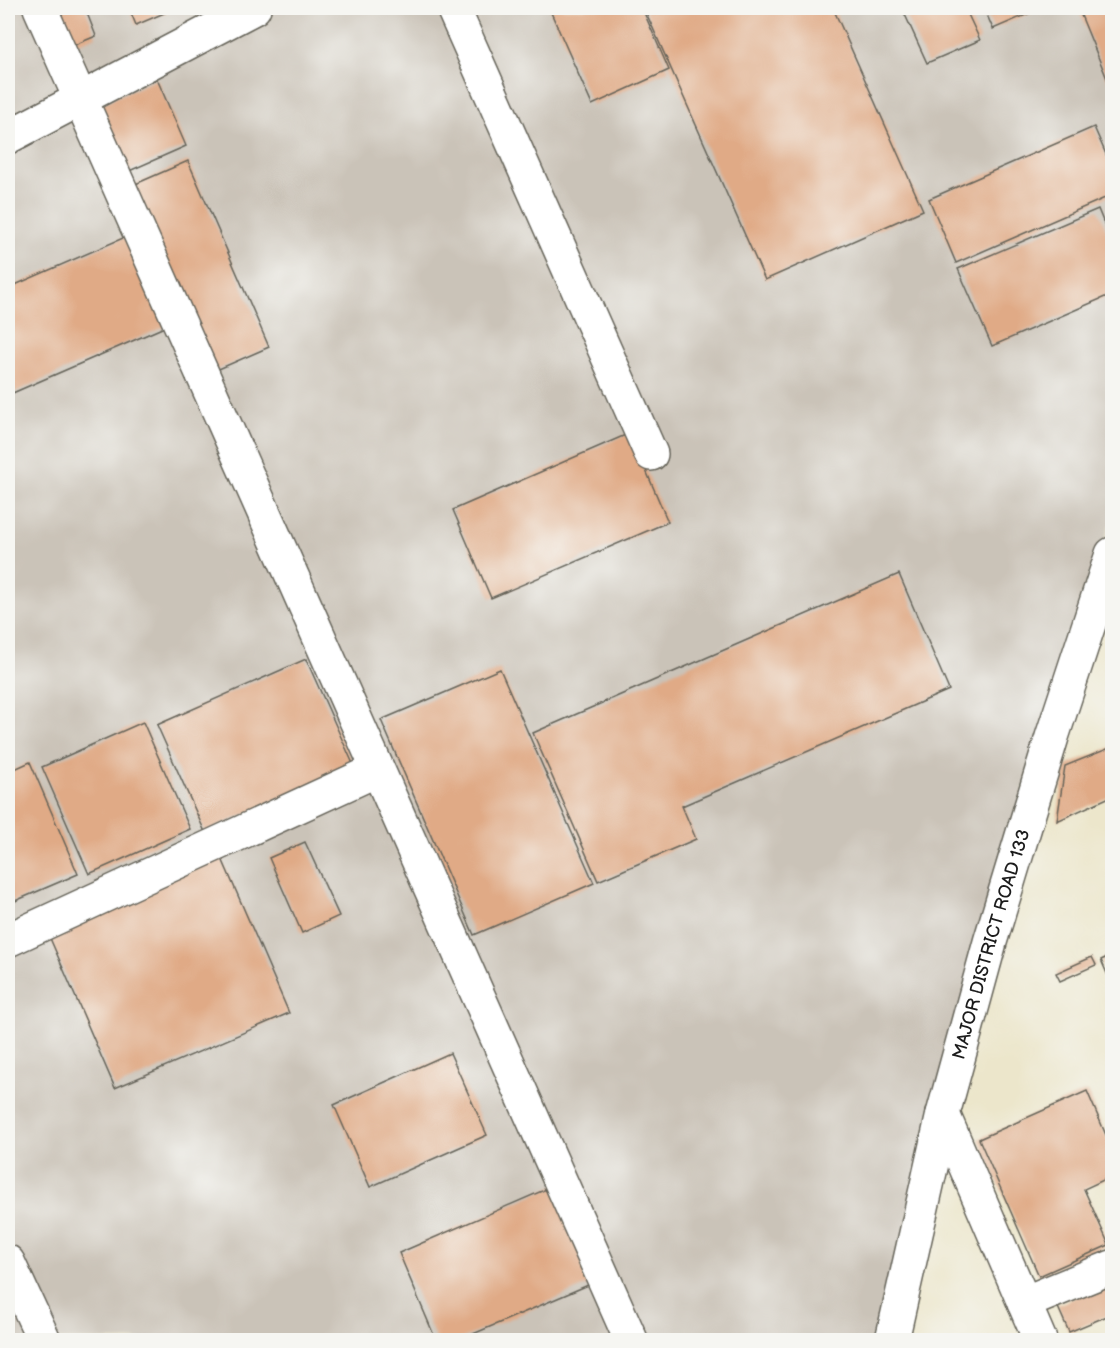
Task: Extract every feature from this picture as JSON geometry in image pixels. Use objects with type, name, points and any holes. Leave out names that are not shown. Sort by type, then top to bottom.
[{"type":"main road","points":[[40,8],[632,1341]]},
{"type":"main road","points":[[8,137],[254,8]]},
{"type":"main road","points":[[453,8],[651,454]]},
{"type":"main road","name":"MAJOR DISTRICT ROAD 133","points":[[892,1341],[943,1114],[990,942],[1041,771],[1104,608],[1113,554]]},
{"type":"main road","points":[[8,940],[377,770]]},
{"type":"main road","points":[[943,1114],[1040,1341]]},
{"type":"main road","points":[[8,1262],[44,1341]]},
{"type":"main road","points":[[1024,1303],[1113,1267]]},
{"type":"shaded area","points":[[8,8],[1112,8],[1112,516],[873,1340],[8,1340]]},
{"type":"building","points":[[70,8],[85,8],[96,36],[72,46],[58,12]]},
{"type":"building","points":[[129,8],[176,8],[136,25]]},
{"type":"building","points":[[549,8],[642,8],[669,70],[592,105]]},
{"type":"building","points":[[644,8],[833,8],[923,210],[765,280]]},
{"type":"building","points":[[902,8],[965,8],[980,40],[927,63]]},
{"type":"building","points":[[984,8],[1042,8],[993,29]]},
{"type":"building","points":[[1078,8],[1112,8],[1112,79],[1108,81]]},
{"type":"building","points":[[157,79],[186,146],[127,172],[99,105]]},
{"type":"building","points":[[1094,127],[1112,168],[1112,195],[956,263],[929,199]]},
{"type":"building","points":[[188,161],[269,347],[212,372],[131,186]]},
{"type":"building","points":[[1098,209],[1112,243],[1112,294],[992,346],[958,269]]},
{"type":"building","points":[[130,235],[169,325],[8,395],[8,288]]},
{"type":"building","points":[[630,433],[668,522],[491,598],[453,510]]},
{"type":"building","points":[[899,574],[949,690],[682,806],[696,839],[598,881],[533,733]]},
{"type":"building","points":[[306,659],[354,766],[205,832],[157,725]]},
{"type":"building","points":[[500,669],[594,883],[474,935],[381,720]]},
{"type":"building","points":[[143,722],[190,829],[89,874],[42,767]]},
{"type":"building","points":[[1112,747],[1112,796],[1057,821],[1065,766]]},
{"type":"building","points":[[30,762],[78,874],[8,904],[8,772]]},
{"type":"building","points":[[305,842],[339,916],[302,933],[269,858]]},
{"type":"building","points":[[220,854],[289,1013],[115,1088],[46,929]]},
{"type":"building","points":[[1112,955],[1112,985],[1101,960]]},
{"type":"building","points":[[1092,957],[1096,965],[1060,981],[1056,973]]},
{"type":"building","points":[[450,1053],[487,1135],[370,1187],[334,1105]]},
{"type":"building","points":[[1087,1091],[1112,1149],[1112,1176],[1084,1189],[1109,1245],[1039,1276],[979,1139]]},
{"type":"building","points":[[558,1184],[600,1280],[459,1340],[436,1340],[399,1253]]},
{"type":"building","points":[[1106,1284],[1112,1300],[1112,1314],[1069,1332],[1057,1305]]}]
